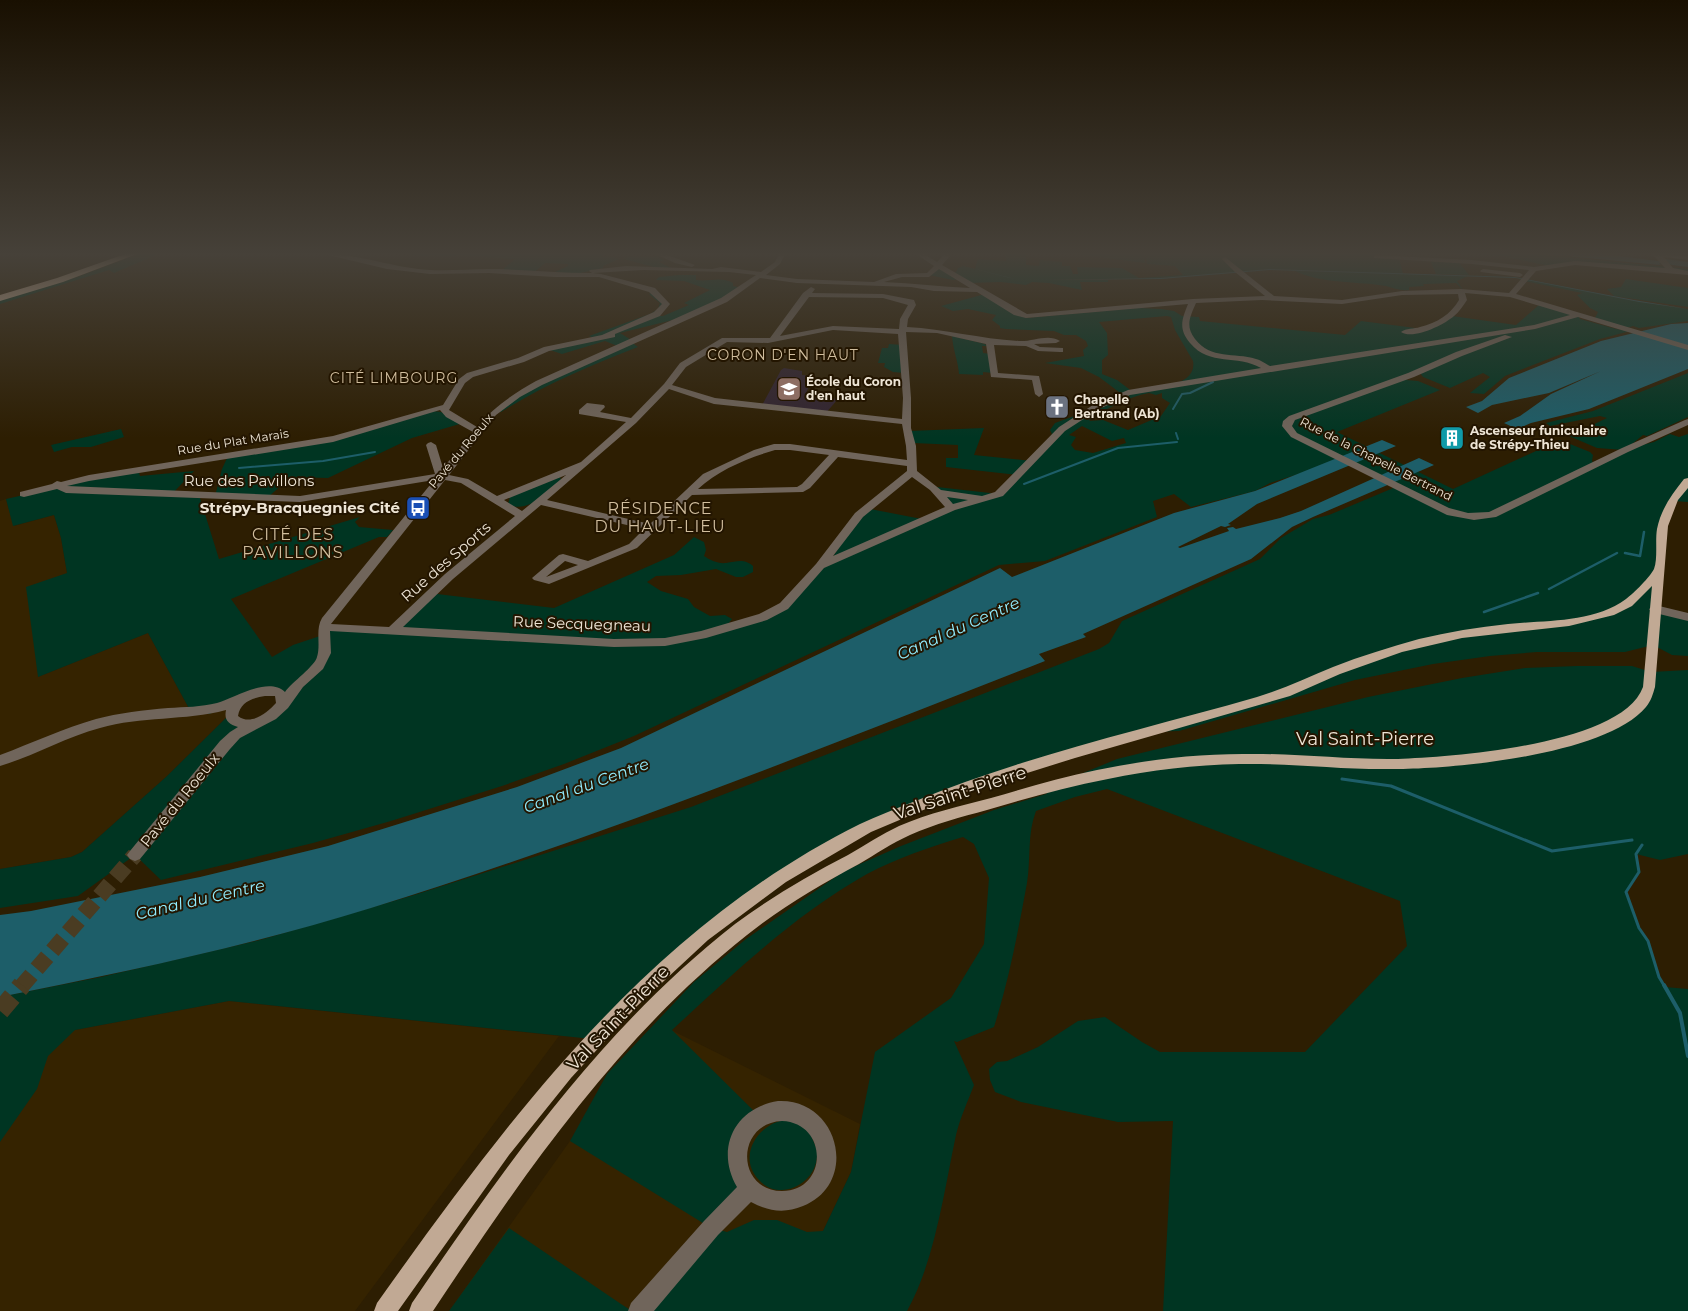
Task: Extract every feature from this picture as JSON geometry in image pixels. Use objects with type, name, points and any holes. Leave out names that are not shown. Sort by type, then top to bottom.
[{"type":"main road","name":"Val Saint-Pierre","points":[[420,1311],[496,1196],[583,1085],[671,990],[741,930],[808,884],[906,830],[1059,783],[1126,768],[1241,759],[1414,763],[1480,756],[1572,740],[1618,722],[1638,707],[1650,687],[1663,526],[1669,507],[1677,493],[1688,480]]},
{"type":"main road","name":"Val Saint-Pierre","points":[[385,1311],[468,1193],[565,1070],[592,1039],[655,976],[728,914],[800,865],[896,814],[959,789],[1145,732],[1287,692],[1336,670],[1398,649],[1497,628],[1567,623],[1607,614],[1623,607],[1638,597],[1651,581],[1659,565]]},
{"type":"street","points":[[605,336],[653,315]]},
{"type":"street","name":"Pavé du Roeulx","points":[[324,628],[326,621],[350,590],[495,411],[525,390],[689,315]]},
{"type":"street","points":[[773,340],[791,315]]},
{"type":"street","points":[[906,315],[902,331],[907,398],[906,422],[911,446],[912,468]]},
{"type":"street","points":[[1024,315],[1047,315]]},
{"type":"street","name":"Rue de la Chapelle Bertrand","points":[[1180,315],[1185,320],[1190,338],[1204,353],[1222,358],[1255,361],[1269,369]]},
{"type":"street","points":[[1185,320],[1187,315]]},
{"type":"street","points":[[1405,332],[1416,332],[1453,315]]},
{"type":"street","name":"Rue de la Chapelle Bertrand","points":[[820,566],[951,508],[999,494],[1007,488],[1062,429],[1105,403],[1128,393],[1520,330],[1577,315]]},
{"type":"street","points":[[1579,315],[1688,348]]},
{"type":"street","points":[[477,431],[446,413],[444,407],[452,399],[464,378],[547,349],[685,317]]},
{"type":"street","name":"Rue des Sports","points":[[391,632],[424,598],[587,463],[633,421],[687,362],[725,340],[773,340],[833,328],[937,331],[990,342],[1028,344]]},
{"type":"street","name":"Rue de la Chapelle Bertrand","points":[[1520,330],[1513,336],[1460,354],[1292,418],[1288,421],[1287,426],[1294,435],[1445,510],[1471,517],[1492,515],[1612,456],[1688,422]]},
{"type":"street","points":[[1028,344],[1036,340],[1056,341]]},
{"type":"street","points":[[990,342],[994,375],[1026,377],[1028,388],[1038,391]]},
{"type":"street","points":[[1028,344],[1038,349],[1060,350]]},
{"type":"street","points":[[667,386],[714,401],[906,422]]},
{"type":"street","name":"Rue du Plat Marais","points":[[24,494],[57,484],[88,478],[333,439],[444,407]]},
{"type":"street","points":[[593,414],[633,421]]},
{"type":"street","points":[[431,445],[441,476]]},
{"type":"street","points":[[588,564],[633,546],[700,481],[718,469],[765,449],[790,448],[912,468],[951,508]]},
{"type":"street","points":[[688,492],[799,490],[806,486],[835,454]]},
{"type":"street","name":"Rue des Sports","points":[[496,500],[573,467],[587,463]]},
{"type":"street","name":"Rue Secquegneau","points":[[324,628],[614,643],[665,642],[702,635],[771,614],[784,606],[820,566],[865,508],[899,482],[912,468]]},
{"type":"street","name":"Rue des Sports","points":[[441,476],[464,481],[522,516]]},
{"type":"street","name":"Rue des Pavillons","points":[[57,484],[66,490],[296,499],[441,476]]},
{"type":"street","points":[[899,482],[911,478],[926,483]]},
{"type":"street","points":[[938,493],[985,499]]},
{"type":"street","points":[[540,502],[652,528]]},
{"type":"street","points":[[1655,609],[1688,617]]},
{"type":"street","points":[[283,705],[299,683],[311,674],[323,658],[325,646],[324,628]]},
{"type":"street","points":[[0,760],[99,723],[158,714],[204,711],[240,701],[250,695],[299,683]]},
{"type":"street","points":[[267,691],[281,695],[283,705]]},
{"type":"street","name":"Pavé du Roeulx","points":[[225,744],[232,718],[232,709],[240,701]]},
{"type":"street","name":"Pavé du Roeulx","points":[[135,855],[225,744],[235,735],[276,713],[283,705]]},
{"type":"street","points":[[0,768],[106,728],[212,714],[232,718],[242,724],[257,722]]},
{"type":"street","points":[[793,1111],[813,1121],[821,1132],[826,1145],[827,1160],[823,1174],[815,1187],[804,1196],[790,1202],[775,1202],[762,1198],[749,1189],[742,1176],[738,1161],[740,1145],[746,1130],[758,1119],[771,1112],[793,1111]]},
{"type":"street","points":[[639,1311],[749,1189]]},
{"type":"shaded area","name":"École du Coron d'en haut","points":[[784,368],[802,371],[802,375],[814,376],[805,395],[838,399],[825,414],[761,407],[781,370]]},
{"type":"shaded area","points":[[6,499],[14,526],[54,515],[61,538],[67,573],[38,677],[148,633],[192,714],[235,705],[231,713],[166,777],[82,852],[71,857],[0,869],[0,501]]},
{"type":"shaded area","points":[[229,1001],[559,1036],[355,1311],[0,1311],[0,1038],[75,1030]]},
{"type":"shaded area","points":[[671,1030],[860,1124],[851,1172],[823,1231],[817,1311],[449,1311],[570,1141]]},
{"type":"green space","points":[[647,315],[689,315],[620,333],[633,341],[631,342],[638,347],[568,376],[501,412],[495,411],[509,400],[620,347],[605,341],[562,354],[547,349],[594,338],[589,336]]},
{"type":"green space","points":[[996,315],[1021,315],[1026,318],[1057,315],[1181,315],[1199,317],[1200,321],[1345,335],[1361,321],[1423,329],[1452,316],[1516,325],[1527,315],[1578,315],[1580,319],[1630,331],[1600,339],[1505,376],[1484,394],[1470,393],[1490,377],[1483,373],[1450,388],[1423,377],[1420,373],[1406,380],[1418,381],[1440,390],[1337,432],[1453,489],[1560,440],[1590,452],[1593,455],[1592,461],[1595,465],[1624,450],[1597,448],[1569,436],[1607,418],[1600,416],[1550,426],[1546,423],[1593,411],[1688,373],[1688,417],[1647,436],[1643,435],[1626,449],[1654,442],[1670,434],[1679,437],[1688,434],[1688,502],[1673,501],[1669,507],[1655,608],[1688,617],[1688,656],[1672,655],[1653,645],[1625,652],[1537,652],[1433,664],[1355,680],[1179,731],[1145,732],[922,803],[764,888],[592,1039],[229,1001],[75,1030],[48,1056],[37,1089],[0,1142],[0,997],[101,977],[260,940],[411,896],[691,807],[1099,649],[1109,643],[1122,621],[1260,559],[1281,538],[1313,519],[1329,515],[1398,486],[1345,459],[1270,483],[1255,491],[1191,507],[1174,494],[1153,501],[1157,517],[1045,561],[999,565],[634,736],[502,786],[313,843],[161,880],[135,855],[78,896],[0,908],[0,869],[71,857],[82,852],[166,777],[231,713],[246,724],[283,705],[271,691],[209,714],[192,714],[148,633],[38,677],[26,587],[67,573],[61,538],[54,515],[13,526],[6,499],[138,469],[140,476],[194,471],[171,495],[200,498],[219,559],[360,517],[355,522],[359,527],[393,530],[387,537],[379,537],[231,599],[272,657],[293,645],[323,635],[324,627],[391,631],[429,593],[554,608],[674,555],[694,537],[704,542],[706,550],[704,556],[720,563],[746,562],[753,566],[753,572],[743,577],[736,577],[716,569],[681,575],[656,576],[647,582],[661,591],[688,599],[694,607],[710,616],[725,615],[732,619],[728,624],[771,614],[832,558],[865,508],[927,520],[951,508],[937,487],[999,494],[1018,475],[946,467],[946,458],[958,458],[958,445],[913,443],[909,431],[984,428],[974,455],[1032,461],[1052,434],[1050,430],[1055,423],[1077,415],[1081,416],[1123,395],[1099,377],[1081,368],[1045,363],[1084,356],[1083,350],[1088,346],[1086,341],[1076,335],[1064,335],[1054,331],[1000,328],[992,320]],"holes":[[[1171,317],[1175,330],[1193,361],[1193,370],[1188,376],[1181,381],[1161,388],[1133,392],[1117,380],[1102,374],[1102,360],[1108,355],[1107,333],[1099,322]],[[1149,393],[1156,395],[1162,393],[1162,398],[1170,403],[1161,416],[1128,430],[1103,420],[1089,421],[1117,404]],[[1082,426],[1112,441],[1124,438],[1126,443],[1093,453],[1075,450],[1071,445],[1076,437],[1069,435]]]},
{"type":"green space","points":[[1596,315],[1688,315],[1688,321],[1627,328],[1595,318]]},
{"type":"green space","points":[[952,336],[985,344],[987,346],[982,346],[983,353],[991,354],[993,373],[983,372],[983,375],[959,374]]},
{"type":"green space","points":[[889,344],[903,345],[905,373],[893,372],[884,367],[885,363],[878,363],[882,348],[888,348]]},
{"type":"green space","points":[[433,411],[441,412],[463,423],[412,438],[328,478],[291,477],[267,498],[215,496],[222,469],[228,456],[305,444]]},
{"type":"green space","points":[[121,429],[124,437],[91,447],[72,447],[54,452],[51,445]]},
{"type":"green space","points":[[560,477],[561,480],[530,504],[515,507],[508,504],[510,497]]},
{"type":"green space","points":[[1632,666],[1651,672],[1688,670],[1688,854],[1660,860],[1636,854],[1639,872],[1626,892],[1639,928],[1648,941],[1659,977],[1665,987],[1688,989],[1688,1311],[1163,1311],[1173,1121],[1118,1122],[1021,1102],[995,1092],[990,1080],[989,1069],[997,1062],[1007,1061],[1038,1047],[1078,1021],[1105,1017],[1160,1052],[1305,1052],[1407,946],[1400,901],[1107,789],[1075,797],[1036,811],[1031,829],[1027,883],[1020,920],[1009,974],[994,1027],[957,1042],[954,1041],[974,1085],[956,1135],[932,1248],[917,1291],[907,1311],[639,1311],[711,1228],[570,1141],[607,1074],[694,982],[746,939],[844,871],[901,846],[994,810],[1046,794],[1059,783],[1117,759],[1368,697],[1462,678],[1525,668]],"holes":[[[963,837],[974,844],[989,878],[984,944],[951,998],[875,1052],[851,1172],[823,1231],[807,1232],[777,1220],[754,1220],[727,1232],[712,1228],[749,1189],[740,1145],[760,1117],[672,1030],[765,946],[840,890],[878,868],[926,849]]]},
{"type":"green space","points":[[784,1120],[798,1123],[809,1132],[817,1153],[811,1174],[804,1181],[796,1187],[787,1190],[777,1190],[768,1187],[759,1180],[750,1162],[750,1152],[758,1135],[774,1123]]},
{"type":"green space","points":[[509,1228],[621,1304],[632,1311],[449,1311]]},
{"type":"water","points":[[1688,323],[1688,369],[1589,409],[1531,423],[1517,429],[1504,423],[1520,416],[1551,394],[1601,371],[1549,393],[1492,405],[1478,413],[1466,407],[1482,401],[1509,378],[1601,341],[1671,324]]},
{"type":"water","name":"Canal du Centre","points":[[1382,440],[1396,446],[1257,504],[1228,524],[1231,525],[1221,526],[1178,547],[1180,548],[1229,531],[1227,528],[1233,527],[1236,529],[1301,511],[1419,458],[1434,465],[1292,527],[1251,559],[1083,634],[1086,637],[1039,654],[1045,661],[626,822],[457,881],[325,922],[233,946],[140,968],[0,997],[0,915],[31,911],[200,877],[328,846],[517,787],[621,748],[1000,568],[1012,577],[1174,513],[1255,491]]},
{"type":"waterway","points":[[1173,409],[1182,394],[1190,393],[1213,382]]},
{"type":"waterway","points":[[1176,433],[1178,439]]},
{"type":"waterway","points":[[1024,484],[1118,448],[1177,442]]},
{"type":"waterway","points":[[239,468],[323,461],[375,452]]},
{"type":"waterway","points":[[1625,553],[1640,556],[1644,532]]},
{"type":"waterway","points":[[1549,589],[1617,553]]},
{"type":"waterway","points":[[1484,612],[1538,593]]},
{"type":"waterway","points":[[1342,779],[1391,786],[1552,851],[1632,840]]},
{"type":"waterway","points":[[1642,845],[1636,854],[1639,872],[1626,892],[1639,928],[1648,941],[1659,977],[1665,987]]},
{"type":"waterway","points":[[1664,985],[1680,1013],[1688,1056]]},
{"type":"tunnel","points":[[21,987],[135,855]]},
{"type":"tunnel","points":[[0,1011],[22,985]]},
{"type":"place","name":"École du Coron d'en haut","points":[[789,389]]},
{"type":"place","name":"Chapelle Bertrand (Ab)","points":[[1057,407]]},
{"type":"place","name":"Ascenseur funiculaire de Strépy-Thieu","points":[[1452,438]]},
{"type":"place","name":"Strépy-Bracquegnies Cité","points":[[418,508]]},
{"type":"district","name":"CORON D'EN HAUT","points":[[783,355]]},
{"type":"district","name":"CITÉ LIMBOURG","points":[[394,378]]},
{"type":"district","name":"RÉSIDENCE DU HAUT-LIEU","points":[[660,517]]},
{"type":"district","name":"CITÉ DES PAVILLONS","points":[[293,543]]}]
